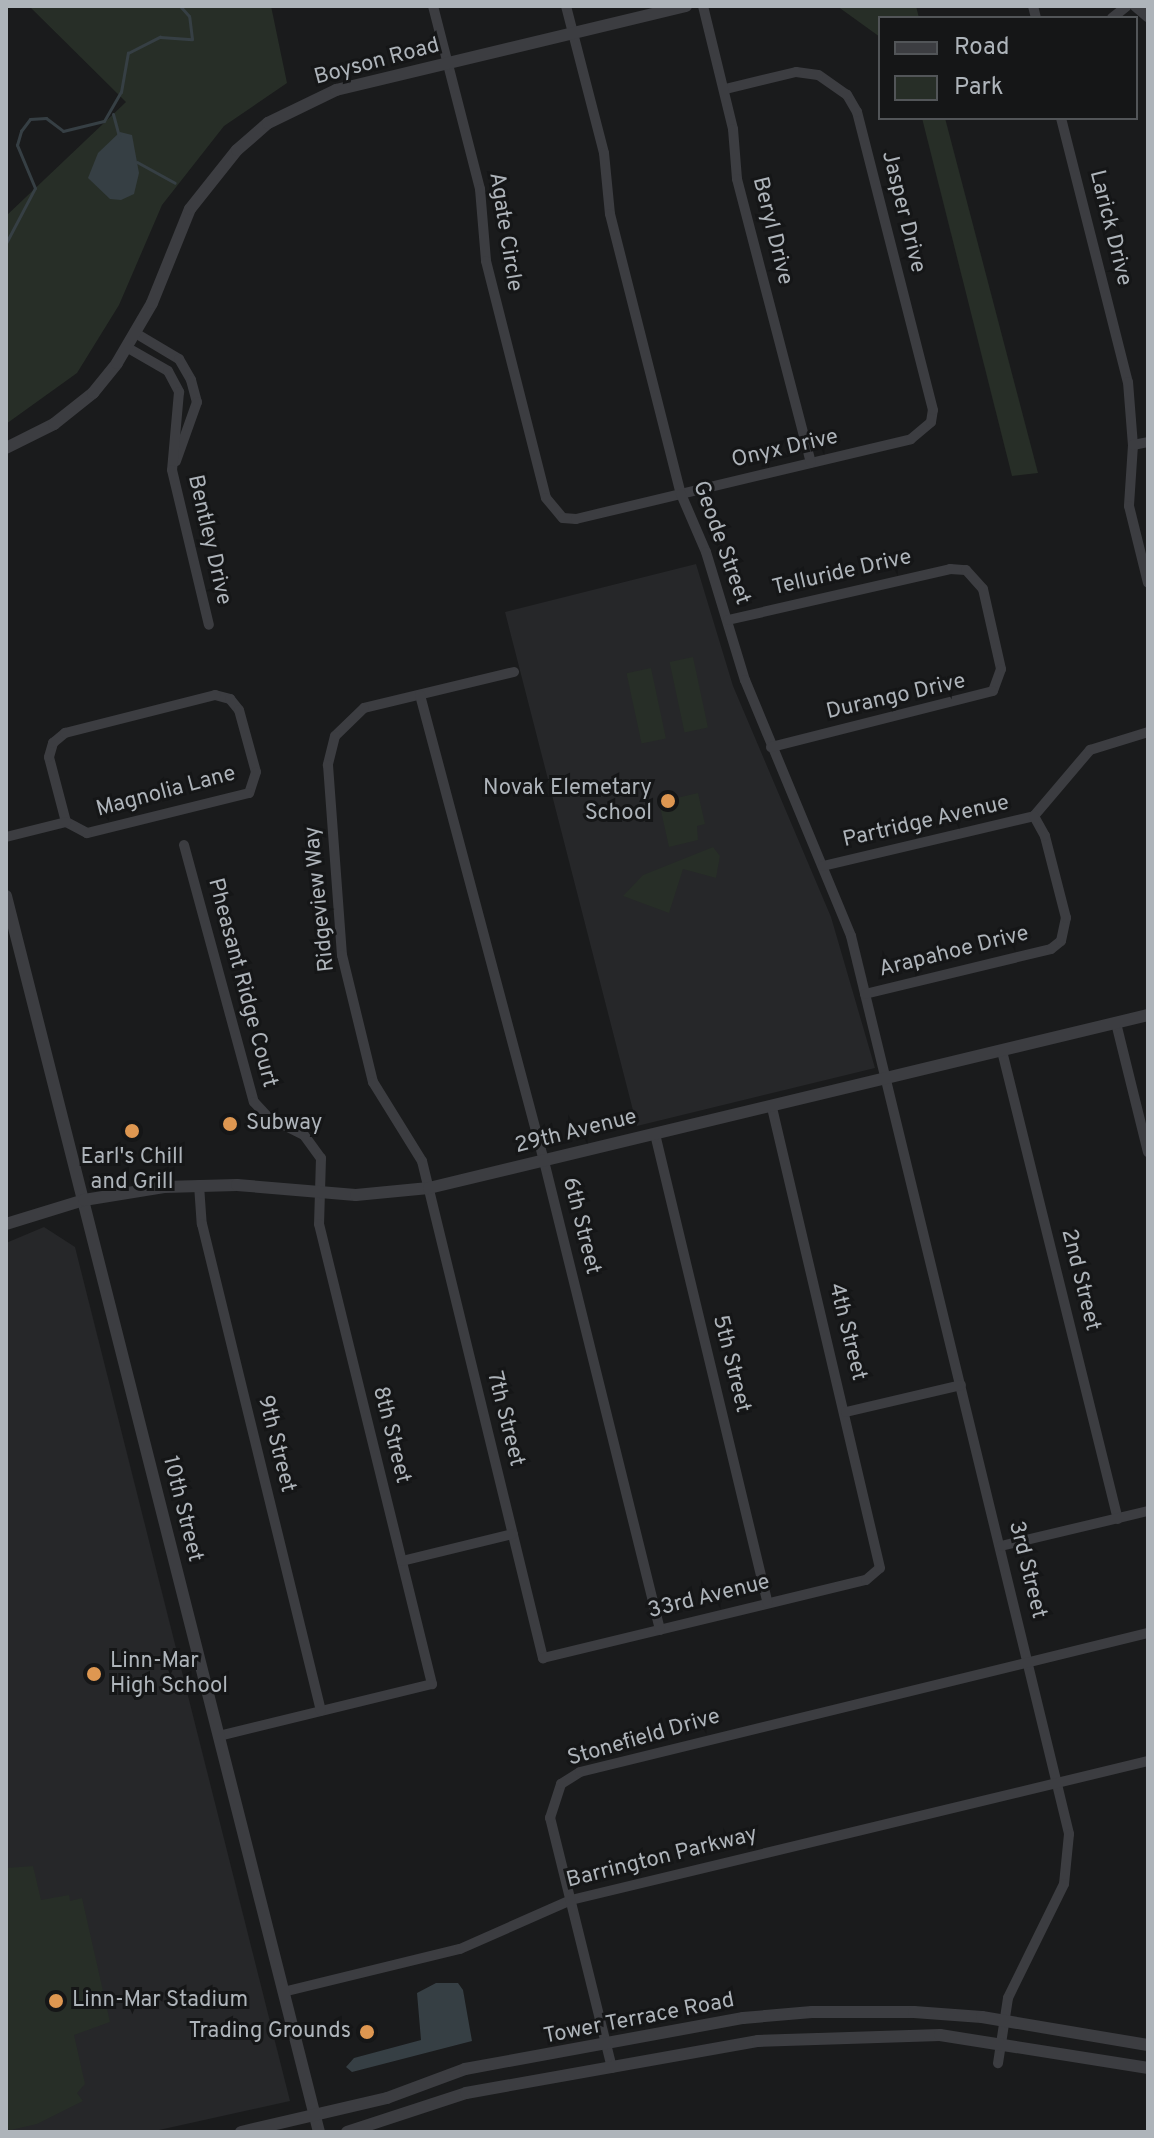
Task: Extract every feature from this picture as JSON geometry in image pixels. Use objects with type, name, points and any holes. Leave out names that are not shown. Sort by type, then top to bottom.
[{"type":"street","name":"Agate Circle","points":[[433,6],[480,189],[486,261],[551,509]]},
{"type":"street","name":"Geode Street","points":[[566,6],[604,153],[610,214],[681,494],[771,747],[851,936],[886,1079]]},
{"type":"street","name":"Boyson Road","points":[[6,448],[54,424],[93,393],[137,334],[190,209],[237,150],[301,104],[336,90],[686,6]]},
{"type":"street","name":"Beryl Drive","points":[[703,6],[725,89],[737,179],[811,463]]},
{"type":"street","points":[[1136,6],[1148,16]]},
{"type":"street","name":"Jasper Drive","points":[[725,89],[796,72],[818,75],[847,95],[857,112],[933,410],[931,422]]},
{"type":"street","name":"Larick Drive","points":[[1062,120],[1128,382],[1133,445],[1129,506],[1148,583]]},
{"type":"street","points":[[137,334],[179,359],[191,380],[194,415],[172,470]]},
{"type":"street","name":"Bentley Drive","points":[[128,348],[168,371],[179,392],[172,470],[209,625]]},
{"type":"street","name":"Onyx Drive","points":[[551,509],[576,519],[911,439],[931,422]]},
{"type":"street","points":[[1133,445],[1148,442]]},
{"type":"street","name":"Telluride Drive","points":[[728,620],[950,569],[966,570]]},
{"type":"street","name":"Durango Drive","points":[[771,747],[993,691],[1001,669],[983,589],[966,570]]},
{"type":"street","name":"Ridgeview Way","points":[[429,1188],[414,1144],[373,1082],[342,955],[328,765],[335,736],[346,720],[364,708],[514,672]]},
{"type":"street","name":"Magnolia Lane","points":[[6,837],[66,822],[87,833],[249,793],[256,772],[239,710],[230,699],[215,695],[65,733],[53,743],[49,757],[66,822]]},
{"type":"street","name":"6th Street","points":[[420,695],[544,1161],[660,1630]]},
{"type":"street","name":"Partridge Avenue","points":[[823,866],[1034,816],[1090,750],[1148,732]]},
{"type":"street","name":"Arapahoe Drive","points":[[865,994],[1051,949],[1061,941],[1066,918],[1034,816]]},
{"type":"street","name":"Pheasant Ridge Court","points":[[184,845],[246,1085],[268,1117],[315,1146],[322,1173],[318,1194]]},
{"type":"street","name":"10th Street","points":[[6,896],[319,2132]]},
{"type":"street","name":"29th Avenue","points":[[6,1224],[84,1200],[199,1185],[318,1194],[429,1188],[1148,1015]]},
{"type":"street","points":[[1116,1023],[1148,1152]]},
{"type":"street","name":"2nd Street","points":[[1002,1051],[1118,1519]]},
{"type":"street","name":"3rd Street","points":[[886,1079],[1058,1784],[1069,1861],[1064,1884],[1017,1975],[1004,2021],[998,2063]]},
{"type":"street","name":"4th Street","points":[[772,1106],[846,1412],[880,1568]]},
{"type":"street","name":"5th Street","points":[[655,1134],[768,1603]]},
{"type":"street","name":"9th Street","points":[[199,1185],[202,1224],[321,1711]]},
{"type":"street","name":"7th Street","points":[[429,1188],[543,1658]]},
{"type":"street","name":"8th Street","points":[[318,1194],[319,1224],[432,1684],[321,1711]]},
{"type":"street","points":[[846,1412],[961,1385]]},
{"type":"street","points":[[1001,1546],[1148,1511]]},
{"type":"street","points":[[402,1561],[513,1534]]},
{"type":"street","name":"33rd Avenue","points":[[543,1658],[866,1580],[880,1568]]},
{"type":"street","name":"Stonefield Drive","points":[[612,2068],[550,1818],[555,1792],[569,1777],[1148,1633]]},
{"type":"street","points":[[218,1736],[321,1711]]},
{"type":"street","name":"Barrington Parkway","points":[[283,1992],[460,1949],[571,1900],[1148,1761]]},
{"type":"street","name":"Tower Terrace Road","points":[[241,2132],[387,2098],[465,2069],[606,2045],[688,2027],[812,2012],[914,2012],[1004,2021],[1148,2045]]},
{"type":"street","name":"Tower Terrace Road","points":[[347,2132],[466,2093],[758,2041],[849,2035],[940,2035],[1148,2068]]},
{"type":"shaded area","points":[[120,132],[132,135],[139,173],[134,194],[121,200],[110,199],[88,178],[98,153]]},
{"type":"shaded area","name":"Novak Elemetary School","points":[[696,564],[733,686],[831,917],[875,1068],[637,1126],[505,612]]},
{"type":"shaded area","name":"Linn-Mar High School","points":[[44,1227],[75,1247],[290,2101],[150,2132],[6,2132],[6,1243]]},
{"type":"shaded area","points":[[436,1983],[458,1983],[463,1990],[472,2041],[352,2072],[346,2067],[354,2058],[421,2040],[417,1993]]},
{"type":"green space","points":[[29,6],[271,6],[287,83],[224,126],[162,205],[119,305],[77,373],[6,424],[6,216],[126,102]]},
{"type":"green space","points":[[837,6],[916,6],[918,16],[878,16],[878,36]]},
{"type":"green space","points":[[923,120],[946,120],[1038,473],[1012,476]]},
{"type":"green space","points":[[693,657],[708,727],[684,732],[670,662]]},
{"type":"green space","points":[[651,668],[666,738],[642,744],[627,673]]},
{"type":"green space","points":[[698,793],[705,824],[697,826],[698,840],[669,847],[659,802]]},
{"type":"green space","points":[[713,847],[720,856],[716,878],[683,869],[669,913],[623,896],[643,875]]},
{"type":"green space","name":"Linn-Mar Stadium","points":[[33,1866],[41,1900],[69,1895],[70,1901],[82,1898],[110,2022],[74,2035],[85,2084],[77,2093],[83,2101],[37,2124],[11,2130],[6,2129],[6,1868]]},
{"type":"waterway","points":[[6,243],[35,188],[17,145],[21,131],[30,119],[46,118],[63,131],[104,121],[121,92],[128,53],[160,37],[192,39],[189,16],[180,6]]},
{"type":"waterway","points":[[113,114],[119,137]]},
{"type":"waterway","points":[[137,162],[175,183]]},
{"type":"place","name":"Novak Elemetary School","points":[[668,801]]},
{"type":"place","name":"Subway","points":[[230,1124]]},
{"type":"place","name":"Earl's Chill and Grill","points":[[132,1131]]},
{"type":"place","name":"Linn-Mar High School","points":[[94,1674]]},
{"type":"place","name":"Linn-Mar Stadium","points":[[56,2001]]},
{"type":"place","name":"Trading Grounds","points":[[367,2032]]}]
